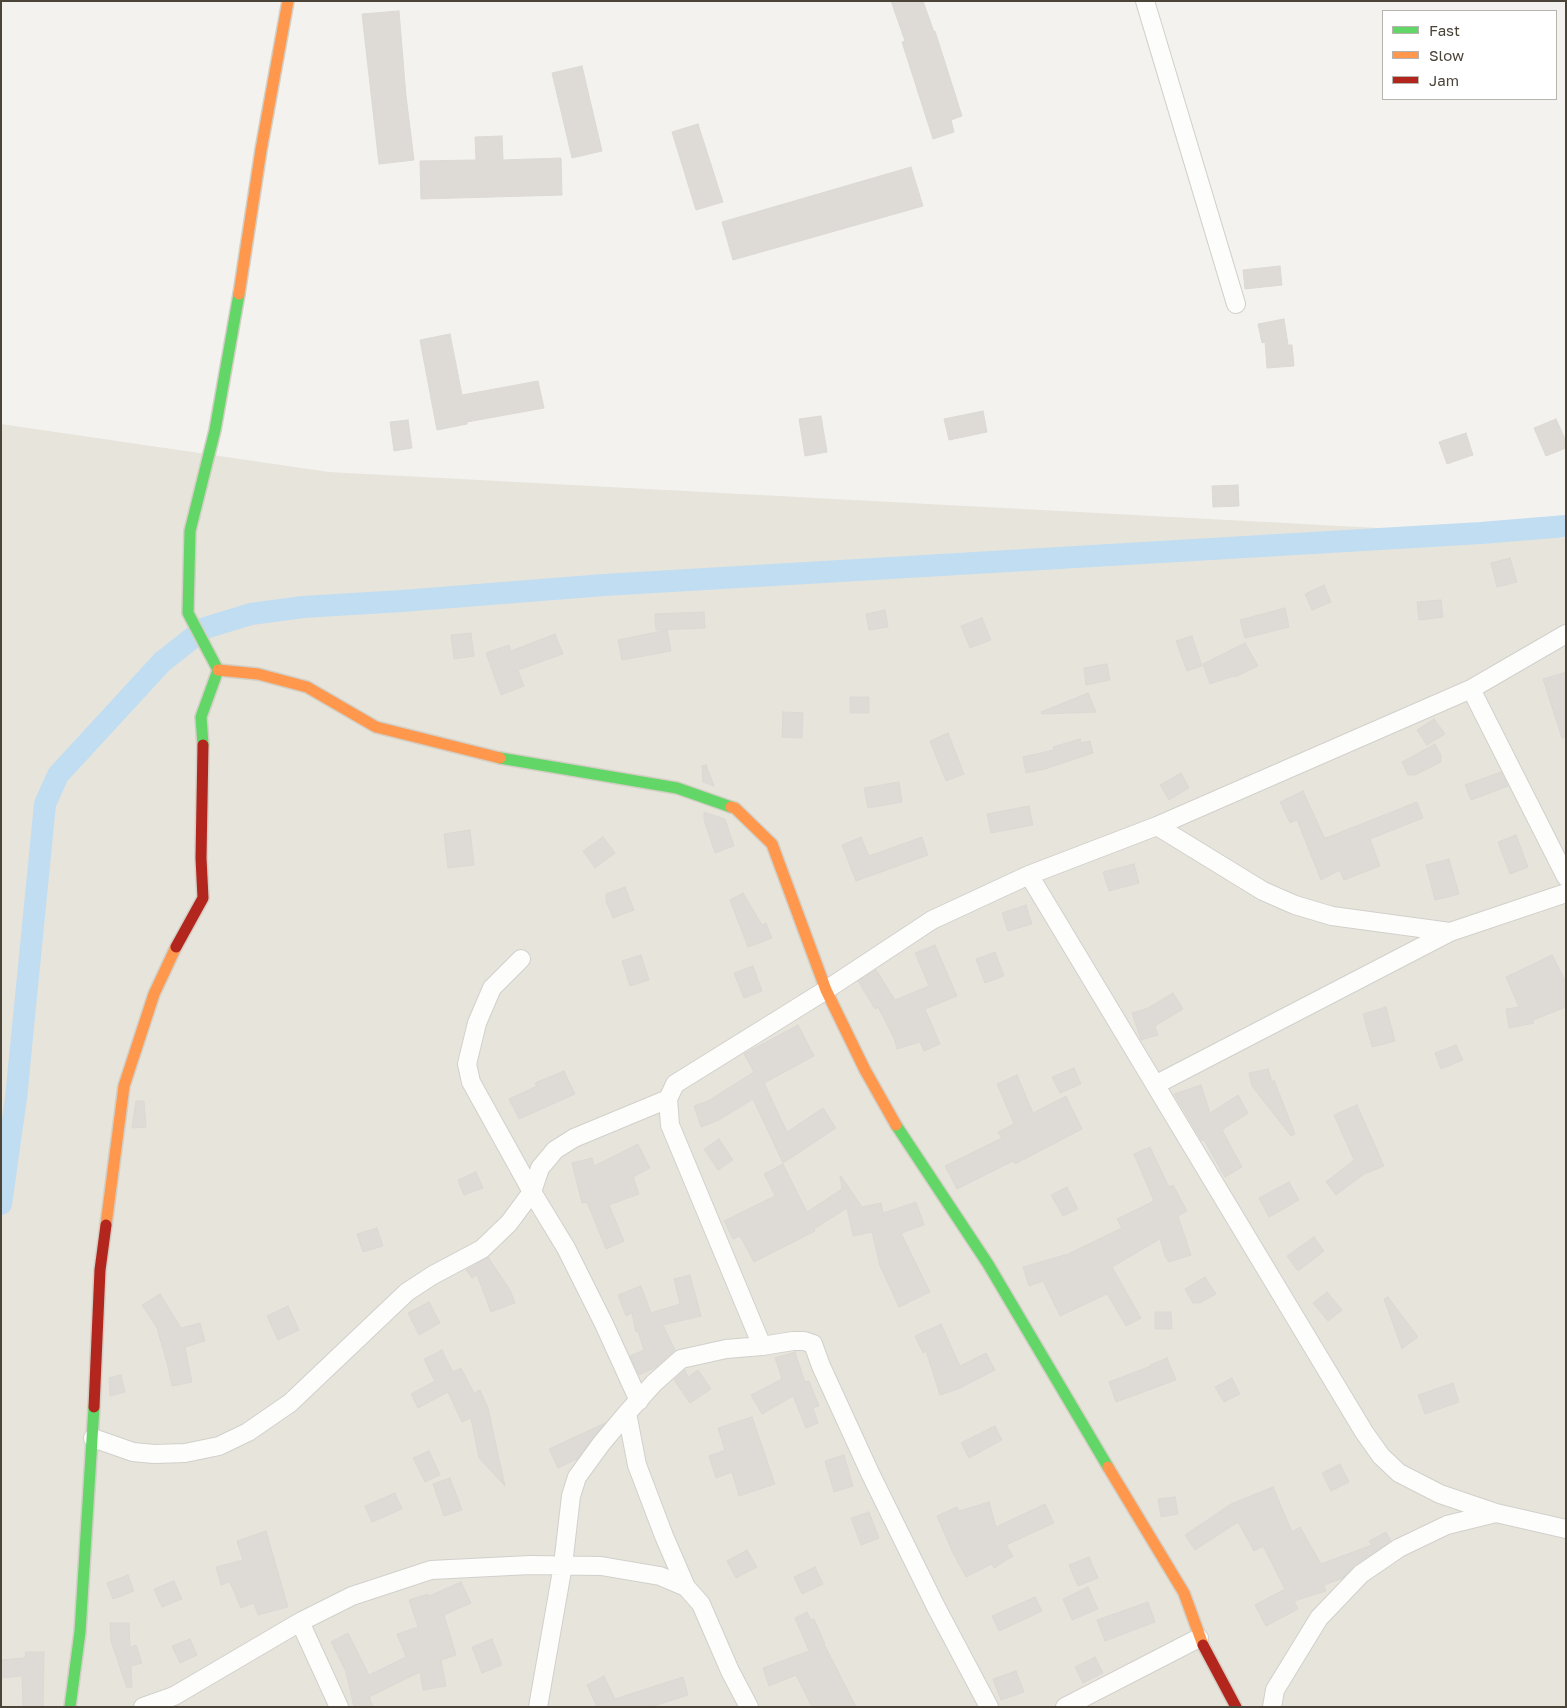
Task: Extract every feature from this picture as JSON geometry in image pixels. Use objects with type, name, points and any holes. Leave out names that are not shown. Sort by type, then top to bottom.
[{"type":"street","points":[[218,670],[188,613],[190,531],[215,430],[247,247],[261,150],[288,1]]},
{"type":"street","points":[[1145,1],[1236,304]]},
{"type":"street","points":[[762,1346],[670,1125],[668,1099],[675,1084],[826,990],[932,920],[1029,875],[1157,826],[1470,689],[1566,634]]},
{"type":"street","points":[[218,670],[258,674],[307,687],[376,727],[492,757],[677,788],[735,808],[772,844],[826,990],[865,1070],[905,1140],[988,1264],[1088,1435],[1184,1593],[1194,1615],[1199,1638],[1236,1707]]},
{"type":"street","points":[[70,1707],[80,1632],[93,1438],[100,1270],[124,1086],[154,994],[180,939],[203,898],[204,755],[201,716],[218,670]]},
{"type":"street","points":[[1470,689],[1566,877]]},
{"type":"street","points":[[1157,826],[1263,890],[1295,905],[1332,916],[1450,932]]},
{"type":"street","points":[[1029,875],[1364,1432],[1381,1456],[1399,1473],[1440,1494],[1496,1514],[1566,1530]]},
{"type":"street","points":[[1155,1085],[1450,932],[1566,893]]},
{"type":"street","points":[[521,959],[492,988],[477,1023],[468,1064],[471,1082],[532,1192],[566,1248],[604,1324],[633,1407],[637,1465],[686,1587],[701,1604],[730,1671],[749,1707]]},
{"type":"street","points":[[93,1438],[132,1452],[154,1454],[185,1453],[219,1446],[248,1432],[290,1403],[407,1292],[482,1249],[509,1223],[532,1192],[540,1168],[555,1150],[574,1138],[668,1099]]},
{"type":"street","points":[[538,1707],[563,1566],[571,1496],[577,1477],[601,1444],[654,1383],[681,1360],[726,1349],[804,1341],[813,1344],[821,1366],[870,1473],[988,1707]]},
{"type":"street","points":[[1272,1707],[1275,1690],[1319,1618],[1361,1574],[1399,1548],[1447,1525],[1496,1514]]},
{"type":"street","points":[[143,1707],[174,1696],[300,1622],[352,1596],[431,1570],[530,1565],[611,1568],[660,1576],[686,1587]]},
{"type":"street","points":[[300,1622],[339,1707]]},
{"type":"street","points":[[1065,1707],[1199,1638]]},
{"type":"shaded area","points":[[1,424],[329,472],[1566,538],[1566,1707],[1,1707]]},
{"type":"building","points":[[891,1],[923,1],[935,31],[962,116],[951,120],[954,132],[933,139],[902,42],[905,41]]},
{"type":"building","points":[[399,11],[406,96],[414,160],[379,164],[362,14]]},
{"type":"building","points":[[582,66],[602,151],[572,158],[552,73]]},
{"type":"building","points":[[698,124],[723,202],[696,210],[672,132]]},
{"type":"building","points":[[502,136],[503,160],[561,158],[562,195],[421,199],[420,161],[476,160],[475,137]]},
{"type":"building","points":[[911,167],[923,206],[733,260],[722,222]]},
{"type":"building","points":[[1280,266],[1282,285],[1245,289],[1243,270]]},
{"type":"building","points":[[1284,319],[1288,345],[1292,345],[1294,366],[1267,368],[1265,342],[1262,343],[1258,324]]},
{"type":"building","points":[[450,334],[462,395],[538,381],[544,408],[467,422],[467,424],[437,430],[420,340]]},
{"type":"building","points":[[983,411],[987,432],[949,440],[944,419]]},
{"type":"building","points":[[821,416],[827,452],[805,456],[799,419]]},
{"type":"building","points":[[1556,419],[1566,441],[1566,448],[1546,456],[1534,428]]},
{"type":"building","points":[[408,420],[412,448],[394,451],[390,422]]},
{"type":"building","points":[[1466,433],[1473,455],[1447,464],[1439,442]]},
{"type":"building","points":[[1238,485],[1239,506],[1213,507],[1212,486]]},
{"type":"building","points":[[1510,558],[1517,582],[1497,587],[1491,563]]},
{"type":"building","points":[[1324,585],[1331,602],[1312,610],[1305,594]]},
{"type":"building","points":[[1441,600],[1443,617],[1419,620],[1417,602]]},
{"type":"building","points":[[1285,608],[1289,627],[1245,638],[1240,620]]},
{"type":"building","points":[[885,610],[888,627],[869,630],[866,614]]},
{"type":"building","points":[[704,612],[705,628],[656,630],[655,614]]},
{"type":"building","points":[[982,618],[991,640],[970,648],[961,626]]},
{"type":"building","points":[[667,630],[671,651],[622,660],[618,640]]},
{"type":"building","points":[[471,633],[474,656],[454,659],[451,635]]},
{"type":"building","points":[[555,634],[563,654],[518,670],[524,686],[501,695],[486,653],[509,645],[511,651]]},
{"type":"building","points":[[1192,636],[1202,666],[1187,671],[1176,641]]},
{"type":"building","points":[[1245,643],[1258,666],[1235,677],[1210,684],[1203,664]]},
{"type":"building","points":[[1107,664],[1110,680],[1086,685],[1084,668]]},
{"type":"building","points":[[1566,672],[1566,737],[1562,738],[1543,679]]},
{"type":"building","points":[[1088,693],[1096,712],[1042,714],[1041,712]]},
{"type":"building","points":[[850,697],[869,697],[869,713],[850,713]]},
{"type":"building","points":[[783,712],[803,713],[802,738],[782,737]]},
{"type":"building","points":[[1434,719],[1445,734],[1427,745],[1417,730]]},
{"type":"building","points":[[948,733],[964,774],[946,781],[930,741]]},
{"type":"building","points":[[1080,739],[1081,743],[1090,741],[1093,753],[1045,769],[1026,773],[1023,757],[1054,750],[1053,747]]},
{"type":"building","points":[[1435,744],[1441,755],[1441,762],[1415,775],[1408,775],[1402,762]]},
{"type":"building","points":[[706,765],[714,786],[703,782],[702,766]]},
{"type":"building","points":[[1501,772],[1508,786],[1471,800],[1465,785]]},
{"type":"building","points":[[1181,773],[1189,788],[1169,800],[1160,785]]},
{"type":"building","points":[[899,782],[902,802],[868,808],[864,788]]},
{"type":"building","points":[[1303,791],[1326,838],[1417,802],[1423,818],[1370,839],[1380,866],[1344,880],[1340,870],[1321,880],[1297,820],[1290,823],[1280,802]]},
{"type":"building","points":[[1029,806],[1033,825],[991,833],[987,814]]},
{"type":"building","points":[[704,812],[725,819],[734,846],[715,853],[704,820]]},
{"type":"building","points":[[470,830],[474,865],[448,868],[444,834]]},
{"type":"building","points":[[1516,835],[1528,867],[1510,874],[1498,842]]},
{"type":"building","points":[[603,837],[615,853],[595,868],[583,851]]},
{"type":"building","points":[[861,837],[869,856],[922,837],[928,855],[856,881],[842,845]]},
{"type":"building","points":[[1449,859],[1459,894],[1435,900],[1426,865]]},
{"type":"building","points":[[1134,864],[1139,883],[1109,891],[1103,872]]},
{"type":"building","points":[[625,887],[634,910],[613,918],[606,901],[606,894]]},
{"type":"building","points":[[743,893],[762,925],[766,923],[772,938],[748,947],[730,900]]},
{"type":"building","points":[[1026,905],[1032,924],[1008,931],[1002,913]]},
{"type":"building","points":[[935,945],[957,996],[925,1009],[940,1044],[924,1051],[920,1042],[897,1049],[894,1038],[878,1007],[875,1009],[858,981],[876,970],[895,1000],[929,986],[915,953]]},
{"type":"building","points":[[995,952],[1004,976],[985,983],[976,959]]},
{"type":"building","points":[[641,955],[649,980],[630,986],[622,961]]},
{"type":"building","points":[[1552,955],[1566,982],[1566,1007],[1533,1020],[1534,1023],[1509,1028],[1506,1009],[1519,1007],[1506,977]]},
{"type":"building","points":[[753,966],[762,991],[744,998],[734,973]]},
{"type":"building","points":[[1173,993],[1183,1009],[1155,1026],[1158,1035],[1141,1040],[1132,1013],[1148,1008]]},
{"type":"building","points":[[1386,1007],[1395,1041],[1372,1047],[1363,1014]]},
{"type":"building","points":[[798,1025],[814,1056],[764,1083],[787,1132],[823,1108],[836,1128],[783,1163],[753,1099],[719,1120],[701,1127],[694,1106],[708,1101],[754,1072],[744,1054]]},
{"type":"building","points":[[1456,1045],[1463,1060],[1441,1069],[1435,1053]]},
{"type":"building","points":[[1074,1068],[1081,1084],[1060,1093],[1052,1077]]},
{"type":"building","points":[[1268,1069],[1295,1134],[1291,1136],[1252,1086],[1249,1073]]},
{"type":"building","points":[[564,1071],[575,1094],[519,1119],[509,1099],[537,1086],[535,1083]]},
{"type":"building","points":[[1017,1075],[1033,1113],[1066,1096],[1082,1129],[1015,1164],[1013,1161],[957,1189],[945,1166],[1002,1138],[998,1132],[1014,1124],[997,1084]]},
{"type":"building","points":[[1201,1085],[1210,1113],[1238,1095],[1248,1113],[1222,1130],[1242,1167],[1225,1177],[1174,1094]]},
{"type":"building","points":[[136,1101],[144,1101],[146,1127],[132,1128]]},
{"type":"building","points":[[1357,1105],[1384,1166],[1364,1174],[1336,1195],[1326,1182],[1354,1160],[1334,1115]]},
{"type":"building","points":[[719,1139],[733,1160],[718,1170],[704,1149]]},
{"type":"building","points":[[638,1144],[650,1168],[633,1177],[639,1194],[609,1205],[624,1241],[606,1249],[587,1202],[582,1203],[572,1163],[592,1158],[594,1166]]},
{"type":"building","points":[[1150,1147],[1169,1187],[1173,1185],[1187,1211],[1178,1216],[1191,1255],[1169,1262],[1165,1256],[1160,1239],[1112,1267],[1141,1318],[1126,1326],[1107,1294],[1060,1316],[1043,1281],[1029,1286],[1023,1267],[1068,1254],[1122,1228],[1117,1219],[1154,1201],[1134,1154]]},
{"type":"building","points":[[783,1164],[807,1212],[842,1189],[840,1176],[862,1207],[881,1203],[883,1213],[916,1202],[924,1225],[901,1233],[930,1292],[899,1307],[880,1266],[872,1232],[853,1236],[847,1208],[814,1229],[815,1231],[754,1262],[740,1236],[733,1239],[724,1221],[775,1196],[764,1174]]},
{"type":"building","points":[[476,1172],[483,1188],[464,1195],[458,1180]]},
{"type":"building","points":[[1289,1182],[1299,1200],[1269,1217],[1259,1198]]},
{"type":"building","points":[[1067,1187],[1078,1209],[1063,1216],[1051,1195]]},
{"type":"building","points":[[377,1228],[383,1246],[363,1252],[357,1234]]},
{"type":"building","points":[[1314,1237],[1324,1251],[1298,1271],[1287,1256]]},
{"type":"building","points":[[488,1257],[510,1290],[515,1303],[491,1312],[477,1275],[472,1278],[466,1270]]},
{"type":"building","points":[[690,1275],[701,1316],[663,1325],[675,1350],[656,1367],[639,1375],[630,1356],[644,1350],[638,1331],[636,1332],[632,1313],[626,1316],[618,1295],[641,1286],[651,1313],[680,1304],[674,1279]]},
{"type":"building","points":[[1205,1277],[1216,1294],[1200,1303],[1193,1303],[1185,1289]]},
{"type":"building","points":[[1327,1292],[1342,1310],[1328,1321],[1313,1303]]},
{"type":"building","points":[[160,1294],[181,1328],[200,1323],[205,1341],[185,1347],[192,1382],[172,1386],[157,1328],[142,1305]]},
{"type":"building","points":[[1388,1297],[1418,1337],[1402,1349],[1384,1299]]},
{"type":"building","points":[[429,1302],[440,1323],[419,1335],[408,1313]]},
{"type":"building","points":[[288,1306],[299,1330],[278,1340],[267,1316]]},
{"type":"building","points":[[1155,1312],[1171,1312],[1172,1329],[1155,1329]]},
{"type":"building","points":[[941,1324],[960,1366],[986,1353],[995,1370],[958,1389],[940,1395],[926,1351],[923,1353],[915,1336]]},
{"type":"building","points":[[442,1350],[453,1372],[461,1368],[474,1393],[480,1390],[488,1408],[505,1486],[479,1458],[471,1418],[462,1422],[448,1392],[418,1408],[411,1394],[437,1380],[437,1378],[434,1380],[424,1359]]},
{"type":"building","points":[[795,1352],[805,1382],[809,1381],[819,1406],[813,1408],[818,1423],[806,1428],[793,1396],[762,1414],[751,1395],[782,1379],[775,1358]]},
{"type":"building","points":[[1167,1358],[1176,1380],[1116,1402],[1109,1382]]},
{"type":"building","points":[[685,1370],[688,1377],[698,1370],[711,1389],[690,1403],[674,1380]]},
{"type":"building","points":[[121,1375],[125,1392],[110,1396],[109,1378]]},
{"type":"building","points":[[1232,1378],[1240,1394],[1224,1402],[1215,1387]]},
{"type":"building","points":[[1453,1383],[1459,1402],[1425,1414],[1418,1395]]},
{"type":"building","points":[[752,1417],[775,1484],[739,1496],[732,1472],[716,1478],[709,1456],[725,1450],[718,1428]]},
{"type":"building","points":[[605,1423],[577,1459],[558,1468],[549,1449]]},
{"type":"building","points":[[995,1426],[1002,1440],[969,1458],[961,1443]]},
{"type":"building","points":[[429,1451],[440,1475],[425,1482],[413,1458]]},
{"type":"building","points":[[844,1455],[853,1486],[834,1492],[825,1461]]},
{"type":"building","points":[[1340,1464],[1349,1482],[1331,1491],[1322,1473]]},
{"type":"building","points":[[450,1478],[462,1510],[444,1516],[433,1484]]},
{"type":"building","points":[[1273,1487],[1292,1532],[1300,1527],[1321,1564],[1372,1545],[1369,1541],[1386,1532],[1391,1541],[1355,1565],[1343,1578],[1324,1585],[1326,1591],[1294,1601],[1298,1609],[1266,1626],[1255,1605],[1285,1589],[1263,1546],[1254,1551],[1238,1522],[1195,1550],[1185,1535],[1231,1504]]},
{"type":"building","points":[[395,1493],[402,1509],[372,1522],[365,1506]]},
{"type":"building","points":[[1175,1497],[1178,1514],[1161,1517],[1158,1499]]},
{"type":"building","points":[[989,1502],[996,1527],[1045,1504],[1054,1523],[1006,1545],[1013,1556],[994,1568],[992,1564],[966,1577],[937,1516],[957,1507],[959,1511]]},
{"type":"building","points":[[869,1512],[879,1538],[861,1545],[851,1518]]},
{"type":"building","points":[[266,1531],[288,1607],[258,1615],[254,1603],[241,1608],[230,1582],[221,1585],[216,1567],[243,1560],[237,1541]]},
{"type":"building","points":[[747,1550],[757,1567],[736,1578],[727,1561]]},
{"type":"building","points":[[1089,1557],[1098,1578],[1078,1586],[1069,1565]]},
{"type":"building","points":[[815,1567],[823,1584],[802,1594],[794,1577]]},
{"type":"building","points":[[128,1575],[134,1591],[113,1599],[107,1583]]},
{"type":"building","points":[[174,1581],[182,1599],[162,1607],[154,1589]]},
{"type":"building","points":[[461,1582],[471,1603],[444,1615],[456,1655],[441,1660],[446,1686],[423,1690],[420,1672],[369,1697],[373,1707],[354,1707],[346,1672],[331,1642],[348,1633],[369,1675],[406,1657],[397,1634],[418,1627],[409,1600],[428,1594],[429,1596]]},
{"type":"building","points":[[1088,1587],[1098,1609],[1072,1620],[1063,1599]]},
{"type":"building","points":[[1035,1597],[1042,1611],[999,1631],[992,1616]]},
{"type":"building","points":[[1148,1602],[1155,1622],[1105,1641],[1097,1620]]},
{"type":"building","points":[[807,1612],[811,1620],[814,1619],[824,1644],[856,1707],[812,1707],[796,1675],[769,1686],[763,1668],[809,1651],[795,1618]]},
{"type":"building","points":[[110,1623],[129,1623],[130,1647],[136,1645],[142,1663],[131,1666],[132,1687],[127,1688],[111,1641]]},
{"type":"building","points":[[190,1639],[197,1655],[180,1663],[172,1646]]},
{"type":"building","points":[[492,1639],[502,1665],[482,1673],[472,1647]]},
{"type":"building","points":[[26,1652],[44,1652],[43,1707],[23,1707],[22,1676],[1,1678],[1,1660],[25,1658]]},
{"type":"building","points":[[1095,1657],[1103,1673],[1083,1683],[1075,1667]]},
{"type":"building","points":[[1016,1671],[1024,1692],[1001,1700],[993,1679]]},
{"type":"building","points":[[604,1676],[615,1699],[683,1677],[688,1695],[651,1707],[597,1707],[587,1685]]},
{"type":"waterway","points":[[1,1204],[16,1098],[45,804],[58,775],[162,662],[205,628],[251,614],[303,607],[604,585],[1481,533],[1566,526]]},
{"type":"traffic: fast","points":[[203,745],[201,717],[218,670],[188,613],[190,531],[215,430],[239,294]]},
{"type":"traffic: fast","points":[[500,758],[677,788],[731,807]]},
{"type":"traffic: fast","points":[[896,1125],[988,1264],[1108,1467]]},
{"type":"traffic: fast","points":[[70,1707],[80,1632],[94,1407]]},
{"type":"traffic: slow","points":[[239,294],[261,150],[288,1]]},
{"type":"traffic: slow","points":[[218,670],[258,674],[307,687],[376,727],[500,758]]},
{"type":"traffic: slow","points":[[731,807],[735,808],[772,844],[826,990],[865,1070],[896,1125]]},
{"type":"traffic: slow","points":[[106,1225],[124,1086],[154,994],[176,947]]},
{"type":"traffic: slow","points":[[1108,1467],[1184,1593],[1203,1645]]},
{"type":"traffic: jam","points":[[176,947],[203,898],[201,858],[203,745]]},
{"type":"traffic: jam","points":[[94,1407],[100,1270],[106,1225]]},
{"type":"traffic: jam","points":[[1203,1645],[1236,1707]]}]
